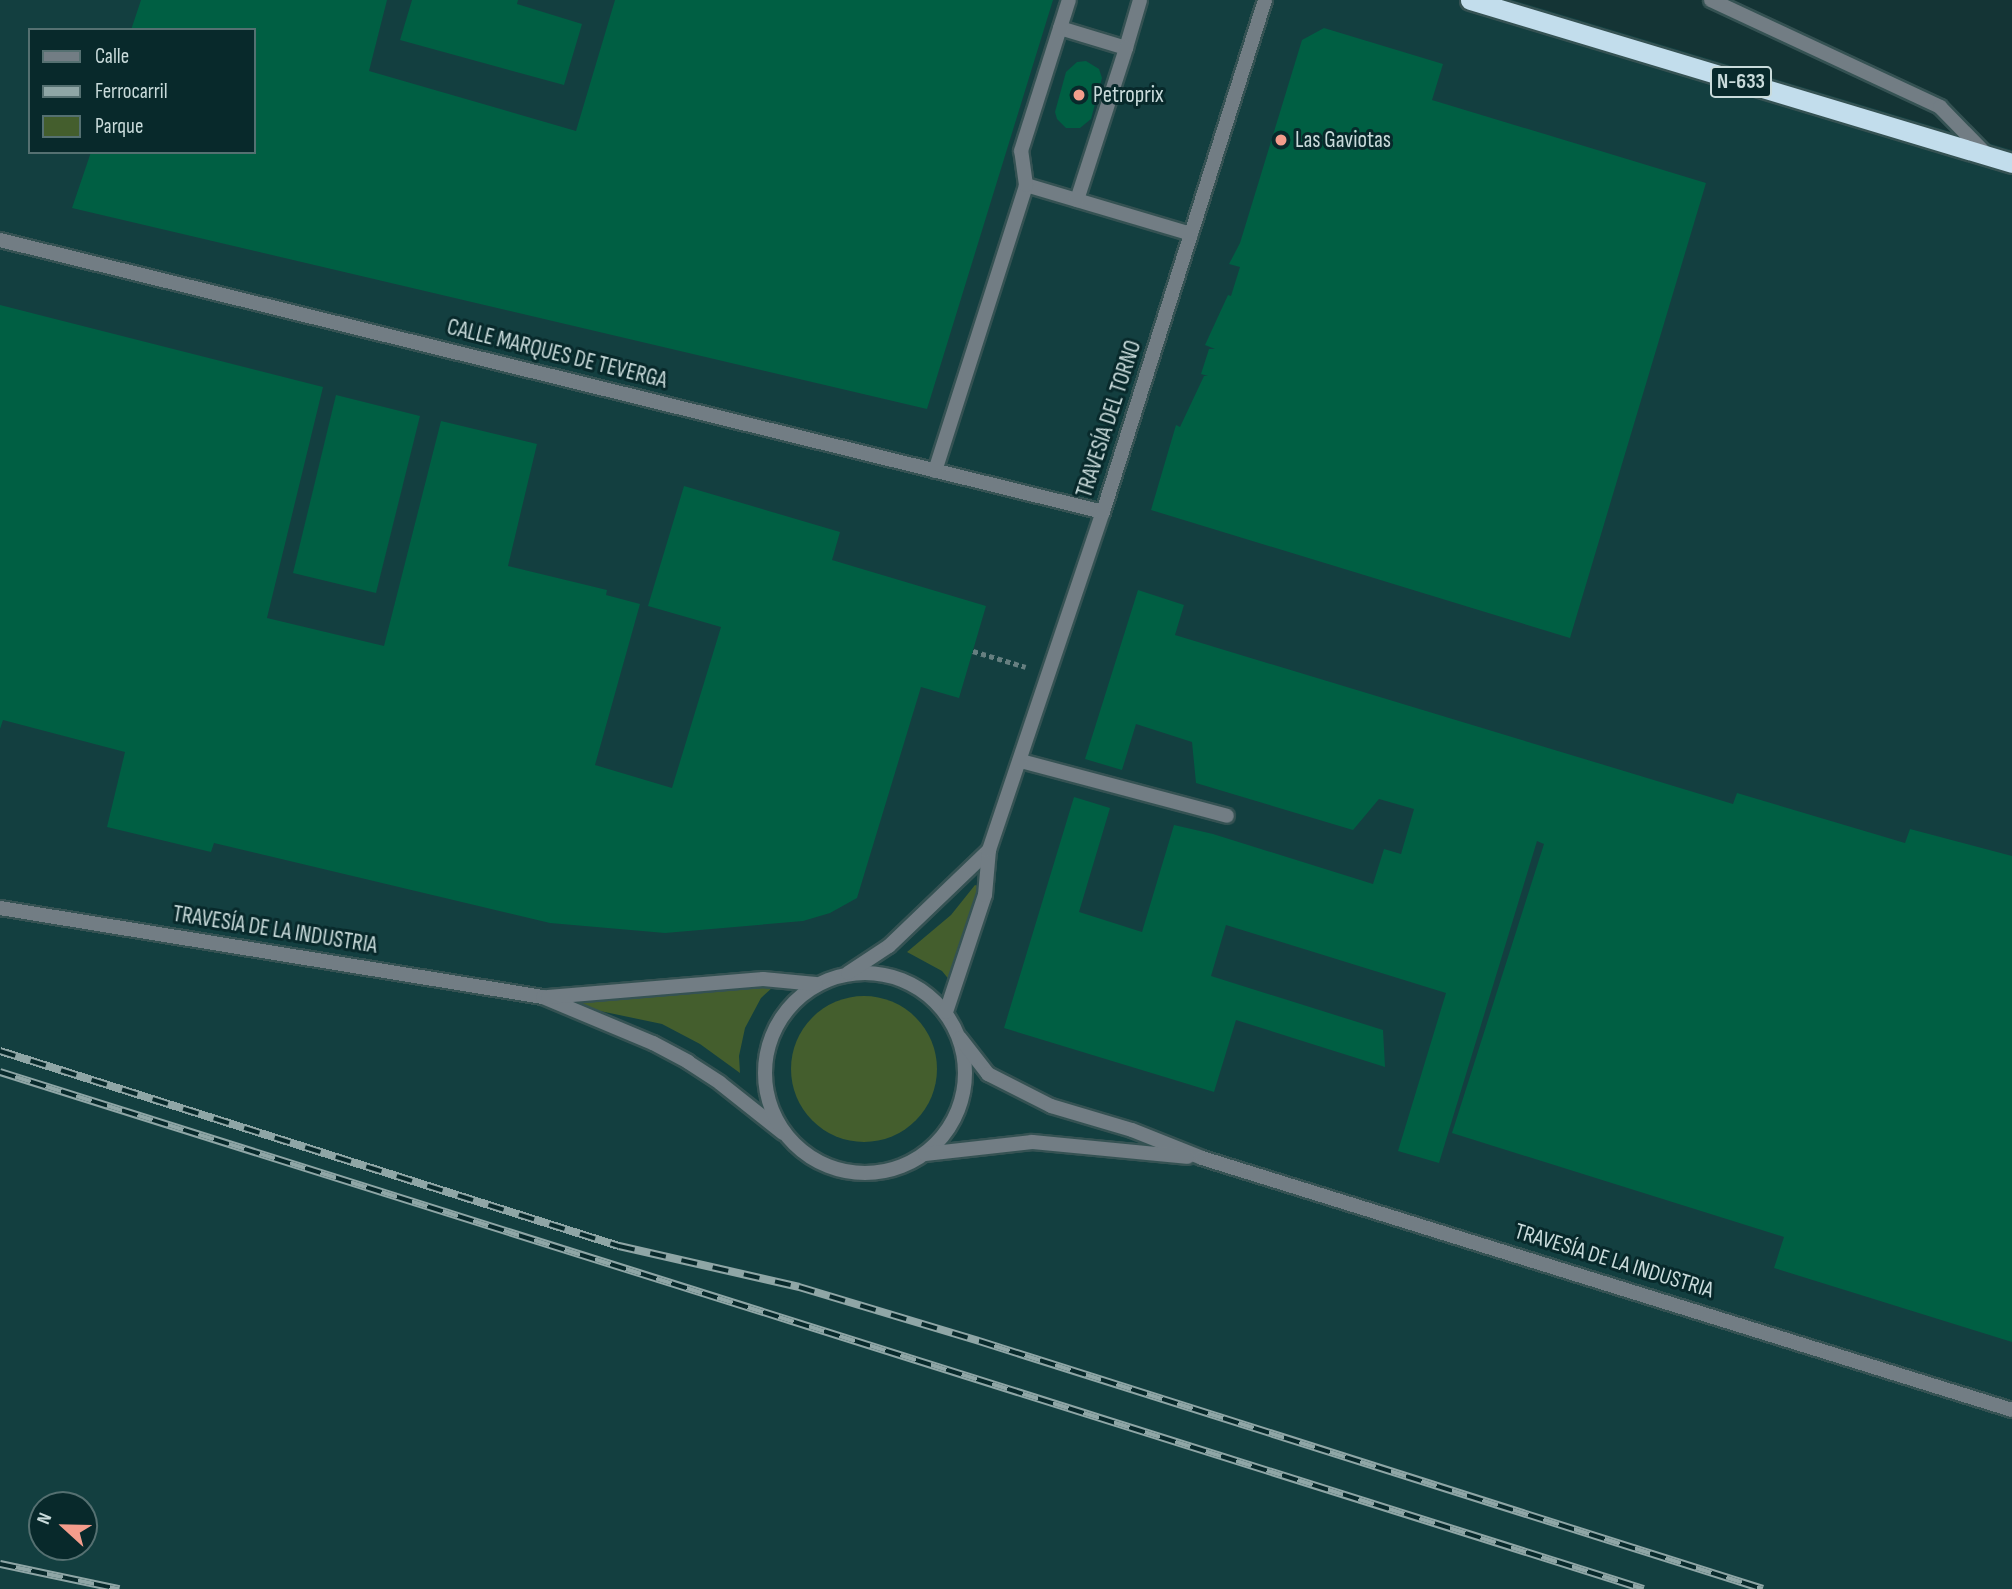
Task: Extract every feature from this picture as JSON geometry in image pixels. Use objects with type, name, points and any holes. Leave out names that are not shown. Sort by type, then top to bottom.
[{"type":"highway","name":"N-633","points":[[1470,0],[2012,163]]},
{"type":"street","points":[[935,471],[1026,185],[1021,151],[1069,0]]},
{"type":"street","points":[[1077,200],[1140,0]]},
{"type":"street","name":"TRAVESÍA DEL TORNO","points":[[946,1012],[985,895],[989,850],[1103,512],[1265,0]]},
{"type":"street","points":[[1712,0],[1940,107],[1988,156]]},
{"type":"street","points":[[1060,28],[1126,48]]},
{"type":"street","points":[[1026,185],[1191,234]]},
{"type":"street","name":"CALLE MARQUES DE TEVERGA","points":[[0,240],[1103,512]]},
{"type":"street","points":[[1021,761],[1227,816]]},
{"type":"street","name":"TRAVESÍA DEL TORNO","points":[[848,973],[889,946],[989,850]]},
{"type":"street","name":"TRAVESÍA DE LA INDUSTRIA","points":[[0,908],[543,997],[653,1043],[688,1062],[783,1133],[806,1155],[834,1169],[866,1174],[897,1168],[925,1154],[948,1130],[961,1101],[966,1069],[960,1038]]},
{"type":"street","name":"TRAVESÍA DE LA INDUSTRIA","points":[[783,1133],[768,1102],[764,1069],[771,1035],[789,1006],[816,985],[848,973],[883,973],[915,985],[946,1012],[960,1038],[988,1074],[1014,1090],[1051,1107],[1132,1130],[1202,1158],[2012,1410]]},
{"type":"street","name":"TRAVESÍA DE LA INDUSTRIA","points":[[543,997],[763,979],[816,985]]},
{"type":"street","name":"TRAVESÍA DE LA INDUSTRIA","points":[[925,1154],[1032,1142],[1202,1158]]},
{"type":"path","points":[[973,651],[1050,674]]},
{"type":"shaded area","points":[[0,0],[1513,0],[2012,150],[2012,1589],[0,1589]]},
{"type":"green space","points":[[975,885],[981,887],[951,982],[942,971],[907,952],[951,915]]},
{"type":"green space","points":[[773,987],[761,998],[745,1028],[739,1056],[740,1073],[700,1044],[662,1024],[581,1007],[581,1002]]},
{"type":"green space","points":[[864,996],[892,1001],[916,1017],[932,1041],[937,1069],[932,1097],[916,1121],[892,1137],[864,1142],[836,1137],[812,1121],[796,1097],[791,1069],[796,1041],[812,1017],[836,1001]]},
{"type":"building","points":[[141,0],[387,0],[369,71],[576,131],[615,0],[1053,0],[927,409],[72,208],[90,154],[256,154],[256,28],[132,28]]},
{"type":"building","points":[[412,0],[518,0],[517,4],[582,24],[564,85],[400,40]]},
{"type":"building","points":[[1324,28],[1443,64],[1432,100],[1706,183],[1570,638],[1151,510],[1176,425],[1180,427],[1204,376],[1208,376],[1201,374],[1209,349],[1215,349],[1205,345],[1228,295],[1231,296],[1240,267],[1229,264],[1240,243],[1302,40]]},
{"type":"building","name":"Petroprix","points":[[1086,61],[1099,69],[1102,78],[1091,119],[1080,128],[1066,128],[1057,119],[1055,112],[1066,72],[1077,62]]},
{"type":"building","points":[[0,305],[323,387],[267,618],[384,646],[441,421],[537,444],[508,566],[607,590],[606,595],[640,604],[595,765],[672,788],[721,627],[648,606],[684,486],[840,532],[832,560],[986,606],[959,698],[921,687],[857,898],[830,913],[803,921],[665,933],[550,923],[214,843],[211,852],[107,827],[125,752],[3,720],[0,729]]},
{"type":"building","points":[[336,395],[420,416],[376,593],[293,573]]},
{"type":"building","points":[[1138,590],[1184,605],[1175,635],[1733,804],[1737,793],[1905,843],[1910,829],[2012,856],[2012,1342],[1774,1268],[1784,1237],[1452,1133],[1544,844],[1537,841],[1439,1163],[1398,1151],[1446,993],[1226,925],[1211,976],[1383,1030],[1385,1067],[1236,1020],[1214,1092],[1004,1028],[1074,797],[1110,808],[1079,912],[1142,932],[1174,825],[1213,834],[1373,884],[1384,849],[1401,854],[1414,809],[1379,799],[1353,830],[1196,783],[1192,742],[1136,724],[1122,770],[1085,759]]},
{"type":"railway","points":[[0,1051],[619,1246],[799,1287],[979,1341],[1763,1589]]},
{"type":"railway","points":[[0,1072],[1644,1589]]},
{"type":"railway","points":[[0,1564],[119,1589]]},
{"type":"place","name":"Petroprix","points":[[1079,95]]},
{"type":"place","name":"Las Gaviotas","points":[[1281,140]]}]
